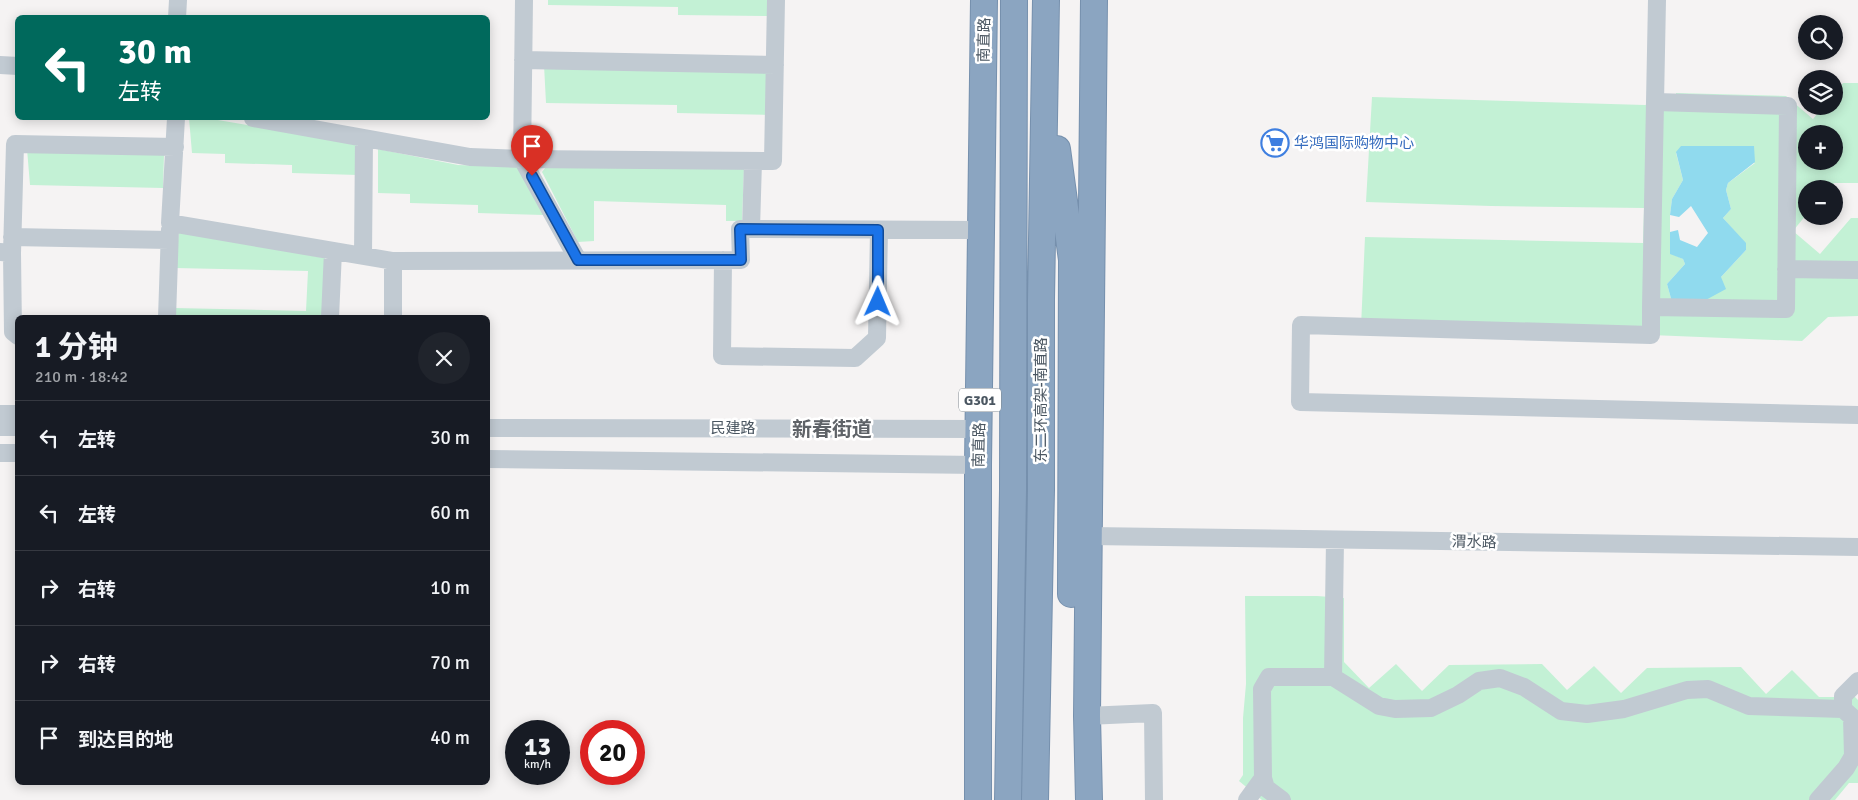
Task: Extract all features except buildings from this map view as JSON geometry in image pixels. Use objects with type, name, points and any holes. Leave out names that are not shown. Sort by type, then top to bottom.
[{"type":"highway","name":"南直路","points":[[978,800],[978,466],[984,0]]},
{"type":"highway","name":"东二环高架-南直路","points":[[1008,800],[1013,490],[1014,0]]},
{"type":"highway","name":"东二环高架-南直路","points":[[1035,800],[1041,500],[1041,308],[1046,0]]},
{"type":"highway","points":[[1089,800],[1087,716],[1094,0]]},
{"type":"highway","points":[[1046,61],[1072,260],[1071,736],[1073,800]]},
{"type":"highway","points":[[986,800],[989,789],[992,729],[997,271],[1013,67]]},
{"type":"highway","points":[[962,800],[977,745]]},
{"type":"street","points":[[178,0],[178,15]]},
{"type":"street","points":[[524,0],[522,158],[578,260]]},
{"type":"street","points":[[264,120],[470,157],[773,161],[776,0]]},
{"type":"street","points":[[1657,0],[1651,335],[1301,326],[1300,402],[1858,415]]},
{"type":"street","points":[[523,60],[775,64]]},
{"type":"street","points":[[0,65],[15,66]]},
{"type":"street","points":[[1651,307],[1786,309],[1788,106],[1656,102]]},
{"type":"street","points":[[167,315],[176,120]]},
{"type":"street","points":[[362,256],[364,138]]},
{"type":"street","points":[[15,334],[13,332],[8,247],[15,144],[175,147]]},
{"type":"street","points":[[752,229],[753,161]]},
{"type":"street","points":[[8,247],[170,232],[333,251],[394,261],[741,260],[740,229],[982,230]]},
{"type":"street","points":[[723,260],[722,356],[854,358],[877,338],[878,230]]},
{"type":"street","points":[[330,315],[333,251]]},
{"type":"street","points":[[392,315],[394,261]]},
{"type":"street","points":[[1786,269],[1858,270]]},
{"type":"street","points":[[0,414],[15,414]]},
{"type":"street","points":[[0,427],[15,427]]},
{"type":"street","name":"民建路","points":[[490,428],[979,429]]},
{"type":"street","points":[[0,453],[15,453]]},
{"type":"street","points":[[490,459],[978,466]]},
{"type":"street","name":"渭水路","points":[[1090,536],[1858,547]]},
{"type":"street","points":[[1333,677],[1335,540]]},
{"type":"street","points":[[1282,800],[1266,788],[1263,778],[1262,688],[1269,677],[1333,677],[1379,706],[1395,709],[1432,708],[1479,681],[1500,678],[1524,687],[1560,711],[1587,714],[1624,709],[1687,690],[1708,689],[1749,706],[1843,709],[1852,717],[1853,756],[1846,768],[1818,800]]},
{"type":"street","points":[[1843,709],[1843,696],[1858,681]]},
{"type":"street","points":[[1087,716],[1153,713],[1154,800]]},
{"type":"street","points":[[1247,800],[1263,778]]},
{"type":"green space","points":[[548,0],[771,0],[771,16],[678,15],[678,7],[548,5]]},
{"type":"green space","points":[[544,65],[771,70],[770,115],[677,113],[677,105],[546,103]]},
{"type":"green space","points":[[1843,83],[1858,83],[1858,183],[1843,183],[1843,180],[1798,180],[1798,225],[1793,231],[1820,254],[1851,218],[1858,218],[1858,316],[1828,317],[1802,341],[1651,335],[1651,307],[1702,302],[1721,277],[1746,250],[1745,243],[1723,218],[1731,209],[1726,190],[1728,183],[1755,163],[1676,153],[1683,180],[1672,199],[1670,253],[1683,259],[1685,264],[1667,284],[1672,302],[1645,303],[1645,335],[1361,327],[1365,237],[1643,243],[1644,208],[1366,202],[1372,97],[1645,105],[1656,102],[1676,102],[1676,93],[1786,96],[1798,106],[1798,115],[1808,115],[1813,119],[1816,115],[1843,115]]},
{"type":"green space","points":[[189,120],[218,120],[357,144],[358,175],[292,173],[292,165],[225,163],[225,154],[192,153]]},
{"type":"green space","points":[[27,149],[164,155],[163,188],[30,185]]},
{"type":"green space","points":[[378,149],[458,165],[518,167],[544,215],[478,213],[478,205],[410,203],[410,194],[378,193]]},
{"type":"green space","points":[[546,167],[744,169],[742,221],[726,221],[726,205],[594,201],[594,241],[578,242],[542,172]]},
{"type":"green space","points":[[179,232],[325,258],[322,315],[174,315],[174,308],[306,311],[308,271],[175,268]]},
{"type":"green space","points":[[1245,596],[1344,598],[1344,662],[1369,688],[1396,664],[1422,691],[1449,665],[1542,664],[1567,690],[1594,666],[1621,693],[1647,668],[1741,667],[1766,694],[1792,670],[1819,697],[1855,697],[1858,700],[1858,783],[1849,783],[1835,800],[1262,800],[1239,781],[1243,775],[1243,718],[1246,684]]},
{"type":"water","points":[[1681,146],[1754,146],[1755,162],[1728,183],[1726,190],[1731,209],[1723,218],[1746,243],[1746,250],[1721,277],[1726,289],[1702,302],[1672,302],[1667,284],[1685,264],[1683,259],[1670,254],[1670,232],[1678,230],[1680,240],[1697,247],[1708,233],[1691,206],[1679,217],[1670,215],[1672,199],[1683,180],[1676,152]]},
{"type":"place","name":"华鸿国际购物中心","points":[[1275,143]]},
{"type":"district","name":"新春街道","points":[[832,429]]},
{"type":"route","points":[[532,176],[578,260],[741,260],[740,229],[878,230],[878,302]]}]
